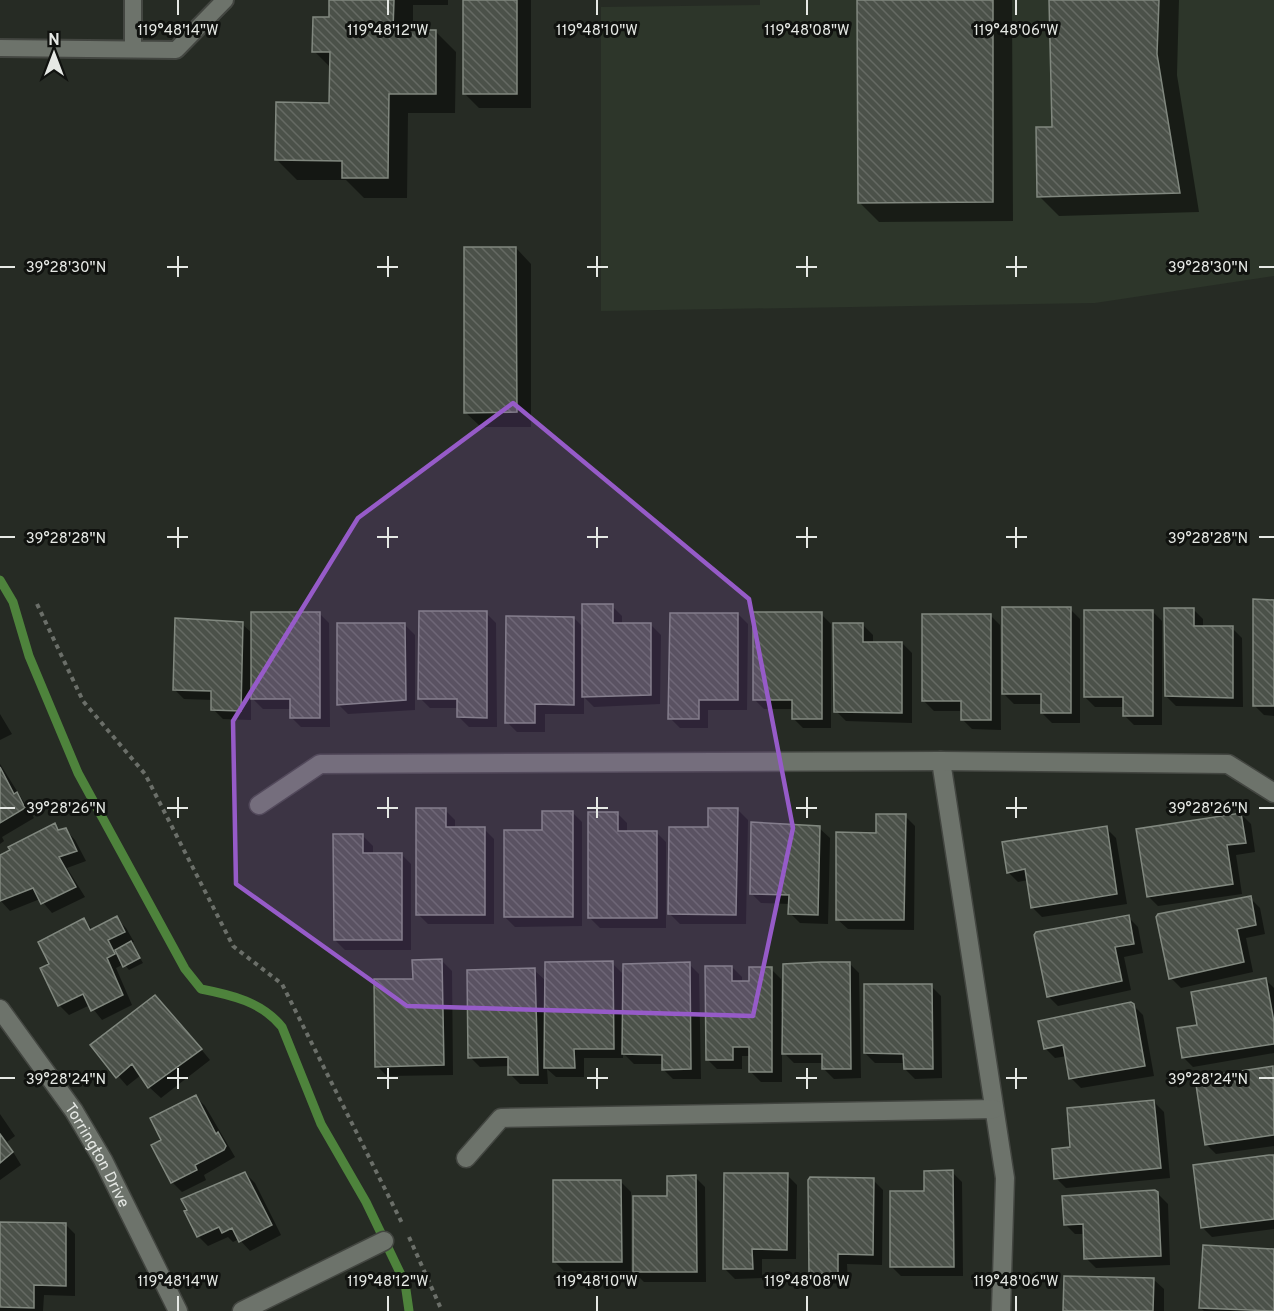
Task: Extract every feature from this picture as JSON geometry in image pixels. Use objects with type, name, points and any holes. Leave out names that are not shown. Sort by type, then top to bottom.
[{"type":"street","points":[[940,761],[1005,1178],[1001,1311]]},
{"type":"street","points":[[259,805],[320,764],[940,761],[1228,764],[1274,793]]},
{"type":"street","name":"Torrington Drive","points":[[0,1009],[74,1111],[103,1160],[178,1311]]},
{"type":"street","points":[[466,1158],[501,1118],[994,1109]]},
{"type":"street","points":[[242,1311],[384,1241]]},
{"type":"lane","points":[[133,0],[133,49]]},
{"type":"lane","points":[[0,48],[176,50],[225,0]]},
{"type":"path","points":[[37,604],[83,701],[146,774],[233,946],[282,984],[403,1226]]},
{"type":"path","points":[[408,1236],[442,1311]]},
{"type":"highlighted area","points":[[513,403],[749,599],[793,828],[753,1016],[407,1006],[236,884],[233,721],[358,518]]},
{"type":"shaded area","points":[[760,0],[1274,0],[1274,276],[1095,303],[601,311],[601,7],[760,5]]},
{"type":"building","points":[[329,0],[394,0],[393,30],[436,30],[436,94],[389,94],[388,178],[342,178],[342,161],[275,160],[276,102],[329,103],[330,52],[312,52],[313,17],[329,17]]},
{"type":"building","points":[[463,0],[517,0],[517,94],[463,94]]},
{"type":"building","points":[[857,0],[993,0],[993,202],[858,203]]},
{"type":"building","points":[[1049,0],[1159,0],[1157,54],[1180,193],[1037,197],[1036,127],[1052,127]]},
{"type":"building","points":[[464,247],[516,247],[517,412],[464,413]]},
{"type":"building","points":[[1253,599],[1274,600],[1274,706],[1253,706]]},
{"type":"building","points":[[582,604],[613,604],[613,623],[651,623],[651,695],[582,697]]},
{"type":"building","points":[[1002,607],[1071,607],[1071,713],[1041,713],[1041,694],[1002,694]]},
{"type":"building","points":[[1164,608],[1194,608],[1194,626],[1233,626],[1233,698],[1165,696]]},
{"type":"building","points":[[1084,610],[1153,610],[1153,716],[1123,716],[1123,697],[1084,697]]},
{"type":"building","points":[[419,611],[487,611],[487,718],[457,717],[457,699],[418,699]]},
{"type":"building","points":[[251,612],[320,612],[320,718],[290,718],[290,699],[251,699]]},
{"type":"building","points":[[753,612],[822,612],[822,719],[792,719],[792,700],[753,700]]},
{"type":"building","points":[[670,613],[738,613],[738,700],[699,700],[699,719],[668,719]]},
{"type":"building","points":[[922,614],[991,614],[991,720],[961,720],[961,701],[922,701]]},
{"type":"building","points":[[506,616],[574,617],[574,705],[535,704],[535,723],[505,723]]},
{"type":"building","points":[[175,618],[243,622],[241,711],[211,710],[211,691],[173,690]]},
{"type":"building","points":[[337,623],[405,623],[406,700],[337,705]]},
{"type":"building","points":[[833,623],[863,623],[863,642],[902,642],[902,713],[834,712]]},
{"type":"building","points":[[0,767],[14,794],[17,792],[25,808],[0,823]]},
{"type":"building","points":[[416,808],[446,808],[446,827],[485,827],[485,915],[416,915]]},
{"type":"building","points":[[708,808],[738,808],[736,915],[668,914],[669,827],[708,827]]},
{"type":"building","points":[[542,811],[573,811],[573,917],[504,917],[504,830],[542,830]]},
{"type":"building","points":[[588,812],[618,812],[618,831],[657,831],[657,918],[588,918]]},
{"type":"building","points":[[1241,813],[1246,843],[1227,845],[1233,884],[1147,897],[1136,829]]},
{"type":"building","points":[[876,814],[906,814],[904,920],[836,920],[836,832],[876,833]]},
{"type":"building","points":[[751,822],[820,826],[818,915],[788,914],[789,895],[750,894]]},
{"type":"building","points":[[55,823],[58,830],[66,828],[77,851],[59,857],[76,887],[41,904],[33,888],[0,901],[0,855],[10,850],[8,847]]},
{"type":"building","points":[[1107,826],[1117,894],[1031,908],[1025,869],[1007,873],[1002,842]]},
{"type":"building","points":[[333,834],[363,834],[363,853],[402,853],[402,940],[334,940]]},
{"type":"building","points":[[1251,896],[1256,925],[1237,929],[1244,962],[1169,979],[1156,917],[1158,914]]},
{"type":"building","points":[[1129,915],[1134,944],[1115,947],[1122,981],[1047,997],[1034,935],[1036,932]]},
{"type":"building","points":[[117,916],[125,932],[108,940],[115,954],[107,958],[123,995],[91,1011],[83,994],[58,1006],[40,968],[49,964],[38,942],[84,918],[90,930]]},
{"type":"building","points":[[131,941],[140,958],[123,967],[115,950]]},
{"type":"building","points":[[442,959],[444,1065],[375,1067],[374,979],[413,979],[412,960]]},
{"type":"building","points":[[613,961],[614,1049],[574,1049],[575,1068],[544,1068],[545,962]]},
{"type":"building","points":[[690,962],[691,1069],[662,1070],[662,1055],[622,1054],[623,964]]},
{"type":"building","points":[[850,962],[851,1069],[822,1069],[822,1054],[782,1054],[783,964]]},
{"type":"building","points":[[705,966],[732,966],[732,981],[749,981],[749,967],[772,967],[772,1072],[749,1072],[749,1047],[733,1047],[733,1060],[706,1060]]},
{"type":"building","points":[[535,968],[538,1075],[508,1075],[508,1057],[468,1058],[467,970]]},
{"type":"building","points":[[1266,978],[1274,1022],[1274,1044],[1182,1058],[1177,1028],[1197,1025],[1191,992]]},
{"type":"building","points":[[864,984],[932,984],[933,1069],[904,1069],[903,1054],[864,1053]]},
{"type":"building","points":[[155,995],[202,1049],[148,1088],[132,1064],[116,1078],[90,1045]]},
{"type":"building","points":[[1131,1002],[1134,1004],[1145,1066],[1069,1079],[1063,1045],[1044,1049],[1038,1021]]},
{"type":"building","points":[[1273,1066],[1274,1135],[1205,1145],[1195,1078]]},
{"type":"building","points":[[196,1095],[216,1134],[218,1132],[226,1146],[224,1150],[195,1165],[197,1170],[171,1183],[151,1145],[161,1140],[150,1118]]},
{"type":"building","points":[[1154,1100],[1161,1168],[1054,1179],[1052,1149],[1070,1147],[1067,1108]]},
{"type":"building","points":[[0,1134],[13,1152],[0,1163]]},
{"type":"building","points":[[1274,1155],[1274,1219],[1201,1228],[1193,1165]]},
{"type":"building","points":[[953,1170],[954,1267],[890,1267],[890,1191],[924,1191],[924,1171]]},
{"type":"building","points":[[245,1172],[272,1225],[239,1242],[232,1228],[222,1233],[219,1227],[197,1237],[184,1211],[187,1210],[181,1199]]},
{"type":"building","points":[[724,1173],[788,1173],[787,1250],[752,1249],[753,1269],[723,1269]]},
{"type":"building","points":[[696,1175],[697,1272],[633,1272],[633,1196],[667,1196],[667,1176]]},
{"type":"building","points":[[810,1177],[874,1178],[873,1255],[838,1254],[838,1274],[809,1274],[808,1180]]},
{"type":"building","points":[[553,1180],[621,1180],[622,1262],[553,1262]]},
{"type":"building","points":[[1155,1190],[1158,1192],[1161,1256],[1084,1259],[1083,1224],[1064,1225],[1062,1196]]},
{"type":"building","points":[[0,1222],[66,1223],[66,1286],[34,1285],[34,1308],[0,1307]]},
{"type":"building","points":[[1203,1245],[1274,1249],[1274,1311],[1199,1308]]},
{"type":"building","points":[[1064,1276],[1154,1278],[1153,1311],[1063,1311]]},
{"type":"waterway","points":[[0,580],[13,602],[29,656],[78,773],[185,969],[201,989],[246,1001],[265,1011],[282,1027],[321,1124],[366,1202],[405,1283],[409,1311]]}]
